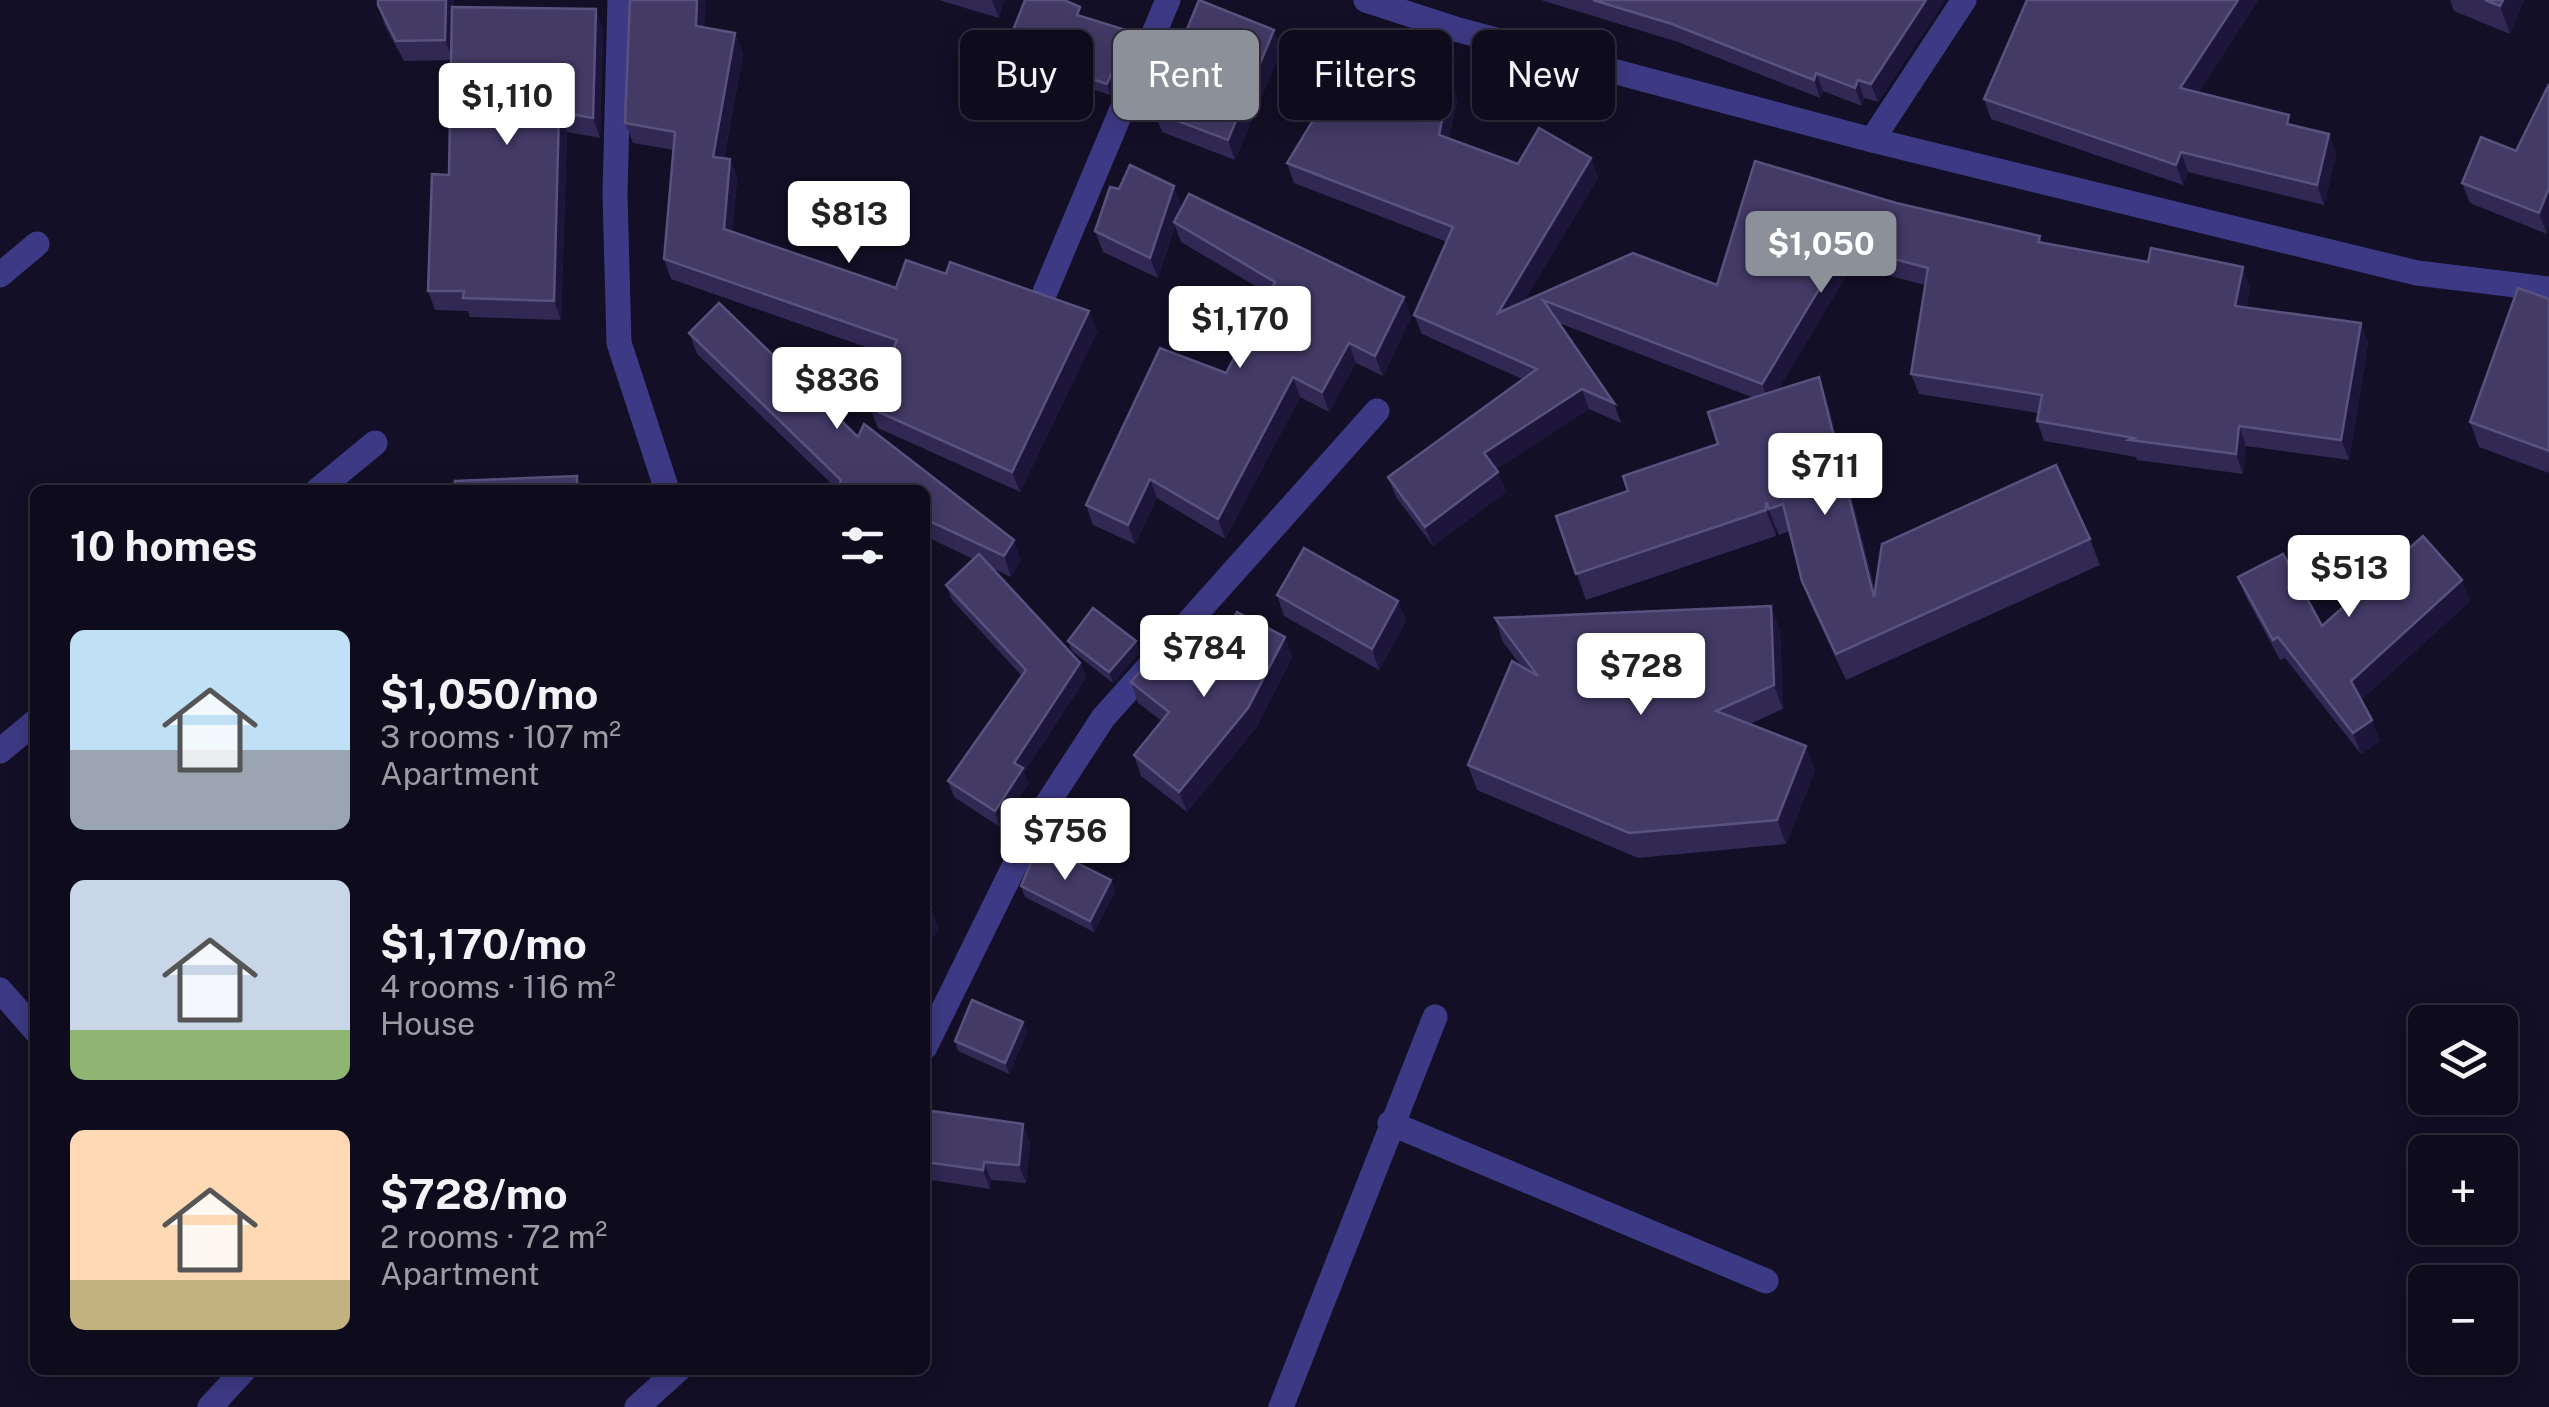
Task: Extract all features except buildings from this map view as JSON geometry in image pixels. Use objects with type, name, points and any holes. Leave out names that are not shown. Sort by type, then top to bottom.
[{"type":"street","points":[[620,0],[615,194],[619,344],[665,485]]},
{"type":"street","points":[[1045,292],[1168,0]]},
{"type":"street","points":[[1366,0],[1454,29],[1872,140],[2416,273],[2549,289]]},
{"type":"street","points":[[1872,140],[1964,0]]},
{"type":"street","points":[[0,274],[37,244]]},
{"type":"street","points":[[930,1037],[1038,818],[1103,718],[1377,411]]},
{"type":"street","points":[[324,485],[375,443]]},
{"type":"street","points":[[0,751],[30,726]]},
{"type":"street","points":[[0,990],[30,1024]]},
{"type":"street","points":[[1281,1407],[1435,1017]]},
{"type":"street","points":[[1390,1123],[1766,1281]]},
{"type":"street","points":[[210,1407],[239,1375]]},
{"type":"street","points":[[638,1407],[673,1375]]}]
